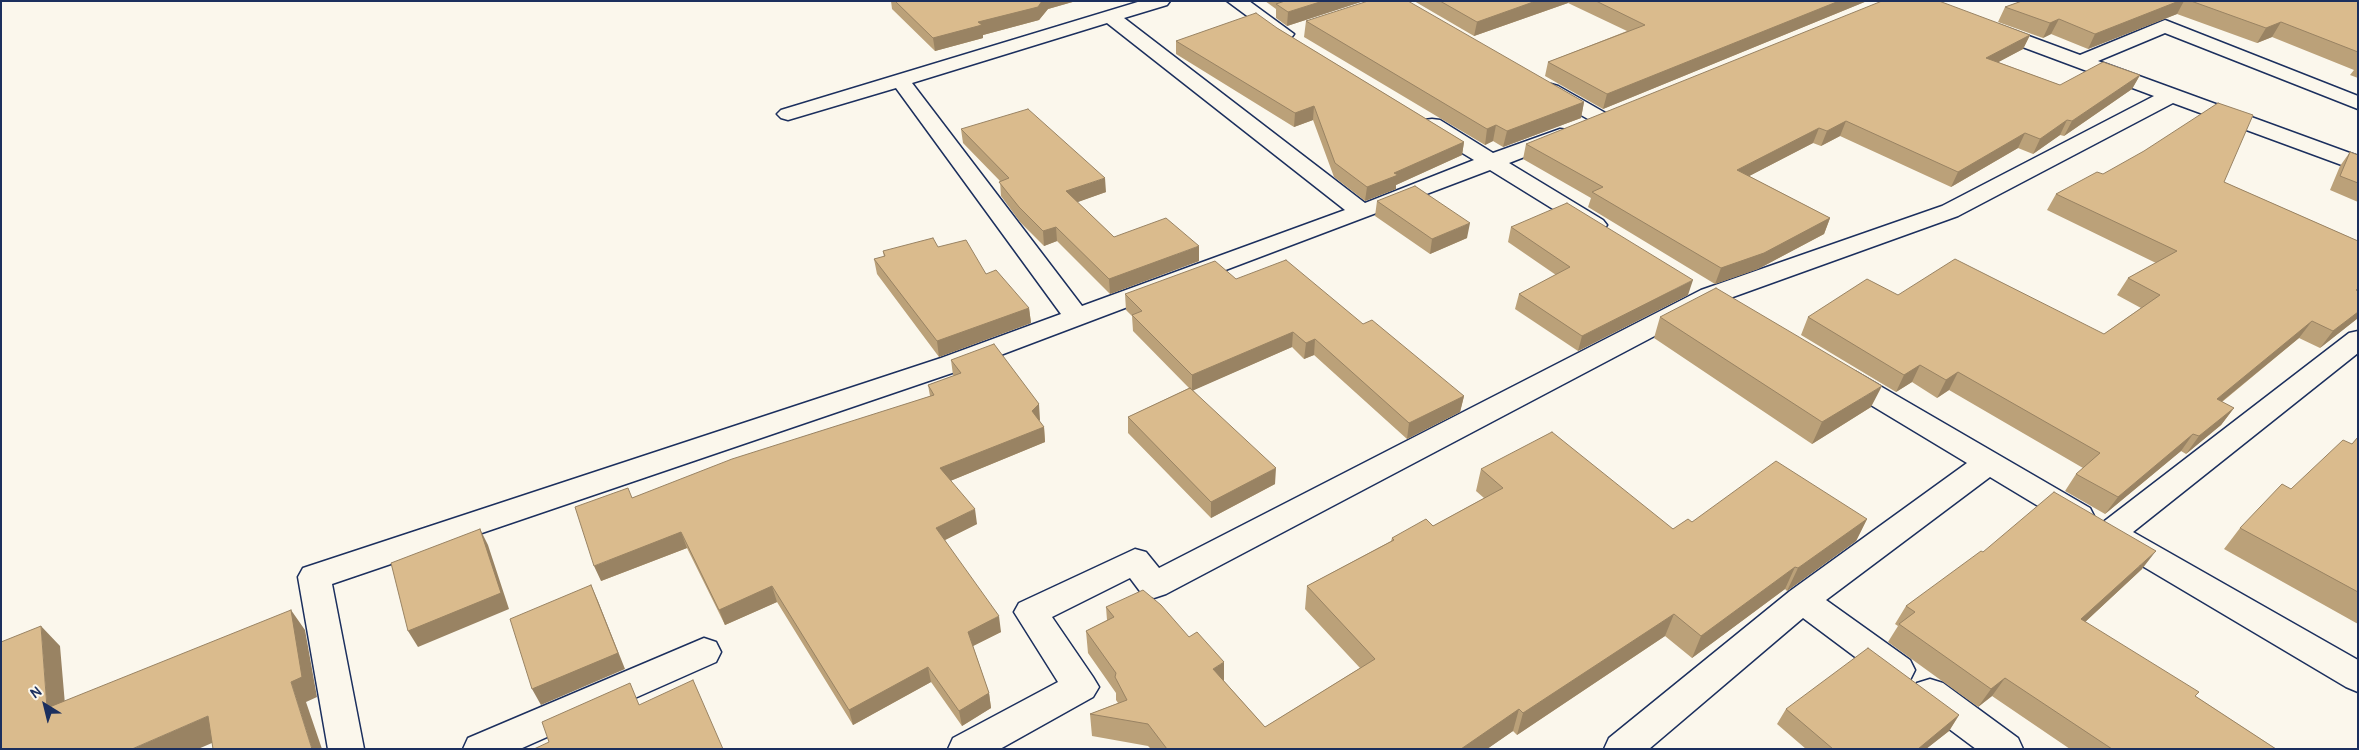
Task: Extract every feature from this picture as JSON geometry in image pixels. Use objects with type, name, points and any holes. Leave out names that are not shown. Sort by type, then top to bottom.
[{"type":"street","points":[[788,114],[1161,1]]},
{"type":"street","points":[[1236,1],[1296,36]]},
{"type":"street","points":[[1111,17],[1362,212]]},
{"type":"street","points":[[1972,21],[2358,164]]},
{"type":"street","points":[[2081,62],[2165,26],[2358,103]]},
{"type":"street","points":[[900,80],[1077,317]]},
{"type":"street","points":[[346,749],[314,577],[951,364],[1362,212],[1611,115],[1534,80]]},
{"type":"street","points":[[966,749],[1081,687],[1031,612],[1135,561],[1154,585],[1710,296],[1950,211],[2172,95]]},
{"type":"street","points":[[1409,111],[1618,239]]},
{"type":"street","points":[[2109,534],[2358,339]]},
{"type":"street","points":[[1828,367],[1988,464],[2358,678]]},
{"type":"street","points":[[1622,749],[1802,600],[1988,464]]},
{"type":"street","points":[[1802,600],[2005,749]]},
{"type":"street","points":[[481,749],[704,652]]},
{"type":"building","points":[[895,1],[1042,1],[1038,7],[978,22],[982,25],[933,38]]},
{"type":"building","points":[[1285,1],[1323,1],[1288,12],[1276,4]]},
{"type":"building","points":[[1368,1],[1408,1],[1584,102],[1507,131],[1496,125],[1487,129],[1306,21]]},
{"type":"building","points":[[1440,1],[1536,1],[1477,22]]},
{"type":"building","points":[[1596,1],[1839,1],[1607,94],[1548,62],[1645,25]]},
{"type":"building","points":[[1882,1],[1939,1],[2030,35],[1986,58],[2060,85],[2103,62],[2140,75],[2072,121],[2067,120],[2040,139],[2025,133],[1958,172],[1846,121],[1827,131],[1819,128],[1737,170],[1830,218],[1764,253],[1721,268],[1592,192],[1603,187],[1526,144]]},
{"type":"building","points":[[2022,1],[2179,1],[2095,34],[2059,19],[2050,23],[2005,7]]},
{"type":"building","points":[[2191,1],[2358,1],[2358,52],[2281,22],[2266,28]]},
{"type":"building","points":[[1256,13],[1277,28],[1464,142],[1394,173],[1398,175],[1367,187],[1335,163],[1314,106],[1295,113],[1176,41]]},
{"type":"building","points":[[2218,103],[2253,115],[2224,182],[2358,241],[2358,289],[2356,290],[2358,291],[2358,312],[2333,331],[2312,321],[2217,399],[2234,408],[2199,436],[2193,434],[2118,497],[2076,474],[2100,453],[1958,372],[1946,380],[1920,365],[1904,375],[1808,317],[1867,279],[1898,295],[1955,259],[2104,334],[2160,295],[2128,278],[2177,251],[2056,194],[2097,172],[2103,174],[2144,151]]},
{"type":"building","points":[[1028,109],[1105,178],[1066,191],[1114,237],[1166,218],[1199,246],[1109,279],[1056,227],[1043,231],[1019,207],[999,182],[1009,178],[961,129]]},
{"type":"building","points":[[2350,152],[2358,155],[2358,183],[2340,176]]},
{"type":"building","points":[[1415,186],[1470,223],[1432,239],[1377,201]]},
{"type":"building","points":[[1567,203],[1693,280],[1582,336],[1519,294],[1570,267],[1511,227]]},
{"type":"building","points":[[933,238],[938,247],[966,240],[986,274],[996,270],[1029,308],[937,341],[874,259],[885,256],[883,251]]},
{"type":"building","points":[[1286,260],[1363,324],[1372,320],[1464,396],[1409,423],[1315,339],[1306,343],[1293,332],[1192,375],[1132,315],[1142,311],[1125,294],[1215,261],[1236,279]]},
{"type":"building","points":[[1716,288],[1882,386],[1822,422],[1660,317]]},
{"type":"building","points":[[994,344],[1039,404],[1032,411],[1044,427],[940,468],[975,509],[936,528],[999,616],[968,632],[989,693],[959,711],[928,667],[849,710],[772,586],[719,610],[681,532],[594,566],[575,507],[628,488],[632,498],[732,459],[934,395],[928,385],[961,373],[951,360]]},
{"type":"building","points":[[1190,388],[1276,468],[1211,502],[1128,417]]},
{"type":"building","points":[[1552,432],[1673,529],[1688,519],[1692,522],[1776,461],[1867,519],[1798,568],[1795,567],[1701,636],[1674,614],[1523,713],[1519,709],[1461,749],[1167,749],[1148,724],[1090,714],[1127,700],[1115,677],[1116,673],[1086,631],[1114,617],[1106,607],[1143,590],[1161,605],[1189,637],[1197,632],[1224,662],[1213,669],[1265,727],[1375,659],[1307,586],[1394,540],[1392,538],[1426,519],[1433,526],[1503,488],[1481,469]]},
{"type":"building","points":[[2358,437],[2358,592],[2240,528],[2282,484],[2291,489],[2343,440],[2352,444]]},
{"type":"building","points":[[2054,492],[2156,551],[2081,619],[2199,692],[2195,696],[2276,749],[2112,749],[2005,678],[1991,689],[1899,624],[1915,612],[1906,606],[1981,551],[1983,552]]},
{"type":"building","points":[[480,529],[501,593],[408,631],[391,563]]},
{"type":"building","points":[[591,585],[618,653],[532,689],[510,619]]},
{"type":"building","points":[[291,610],[302,677],[291,682],[312,749],[213,749],[208,716],[132,749],[1,749],[1,642],[41,626],[47,708]]},
{"type":"building","points":[[1868,648],[1959,715],[1918,749],[1833,749],[1786,709]]},
{"type":"building","points":[[693,680],[723,749],[534,749],[549,742],[542,722],[630,683],[639,705]]}]
